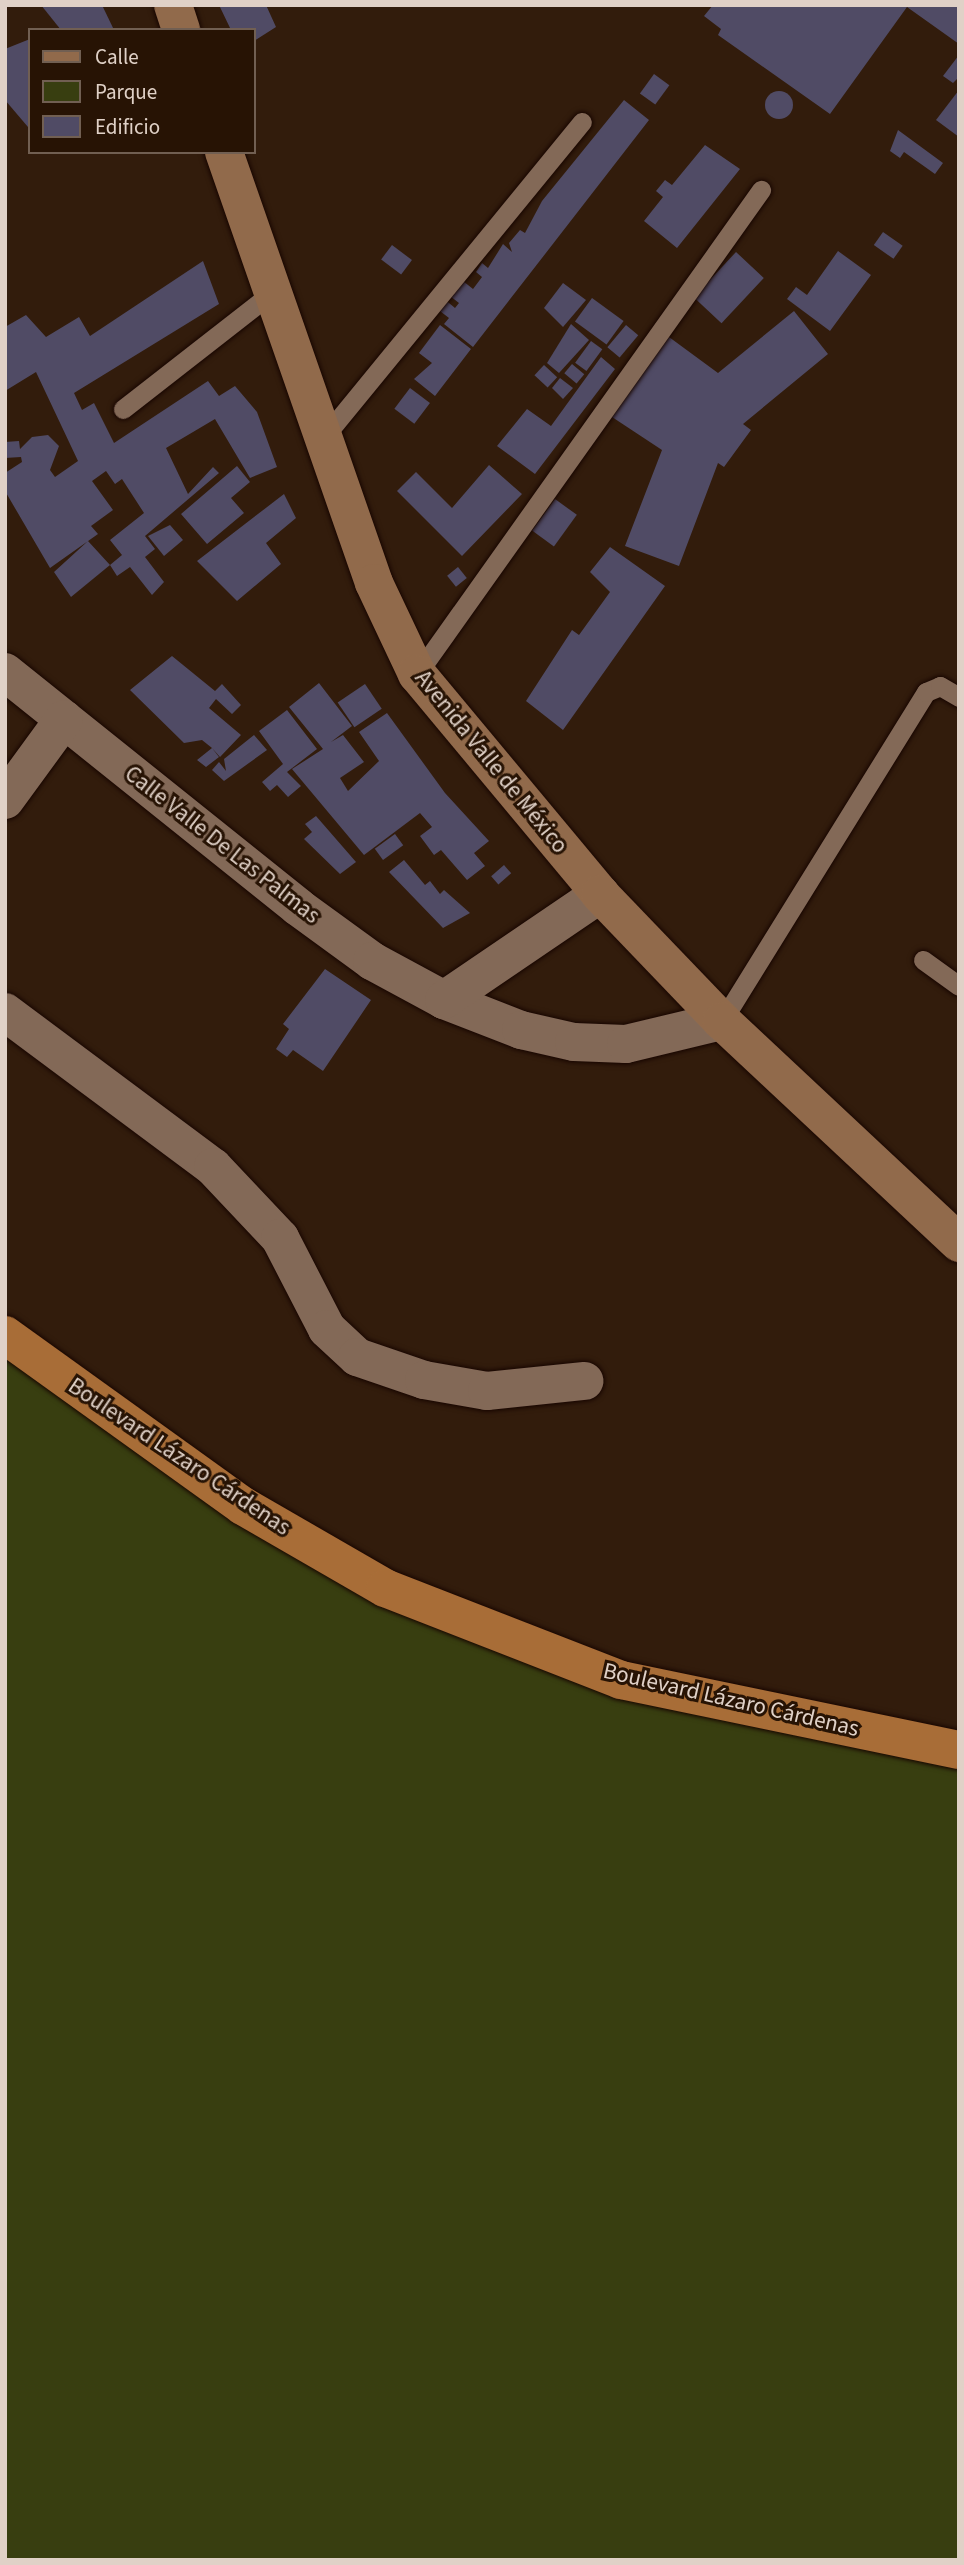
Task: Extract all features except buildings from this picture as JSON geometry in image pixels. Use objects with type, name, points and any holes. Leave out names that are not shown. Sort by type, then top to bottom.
[{"type":"highway","name":"Boulevard Lázaro Cárdenas","points":[[5,1335],[243,1506],[385,1588],[621,1680],[959,1749]]},
{"type":"main road","points":[[173,5],[180,28]]},
{"type":"main road","name":"Avenida Valle de México","points":[[226,154],[374,583],[417,674],[600,894],[722,1021],[955,1230]]},
{"type":"street","name":"Calle Valle De Las Palmas","points":[[7,669],[64,719],[298,907],[372,961],[444,1000],[521,1030],[574,1042],[625,1044],[722,1021]]},
{"type":"street","points":[[5,800],[64,719]]},
{"type":"street","points":[[444,1000],[600,894]]},
{"type":"street","points":[[5,1012],[213,1167],[280,1238],[327,1329],[357,1357],[424,1380],[487,1391],[583,1381]]},
{"type":"lane","points":[[324,437],[582,122]]},
{"type":"lane","points":[[417,674],[761,190]]},
{"type":"lane","points":[[123,410],[273,292]]},
{"type":"lane","points":[[722,1021],[926,692],[940,686],[959,697]]},
{"type":"lane","points":[[923,960],[959,986]]},
{"type":"green space","points":[[5,1320],[283,1533],[621,1681],[959,1752],[959,2560],[5,2560]]}]
